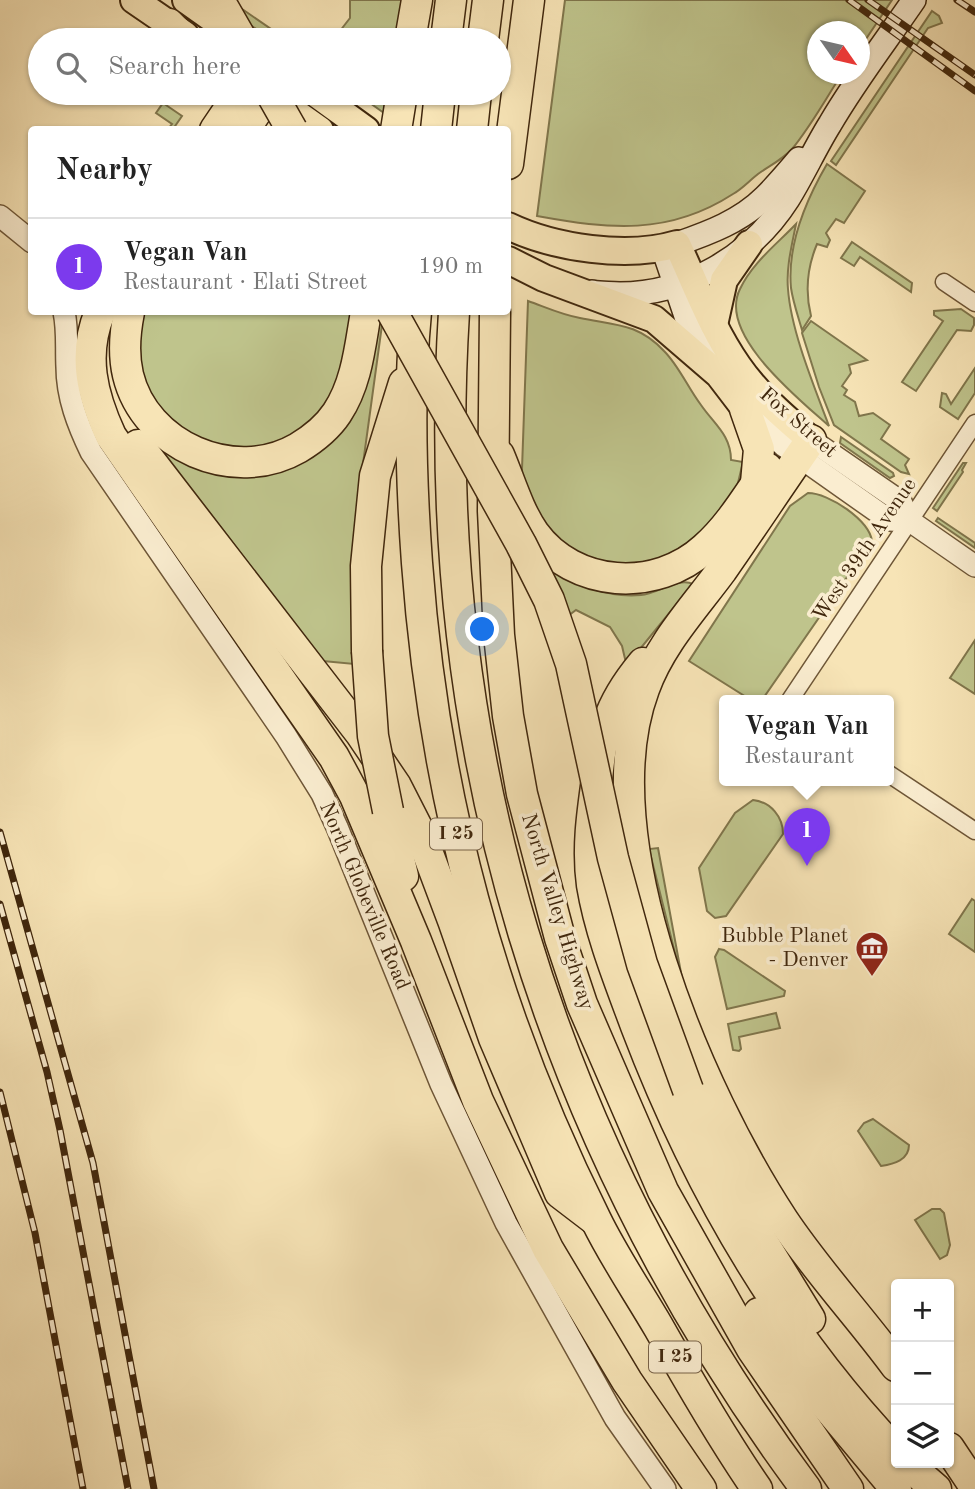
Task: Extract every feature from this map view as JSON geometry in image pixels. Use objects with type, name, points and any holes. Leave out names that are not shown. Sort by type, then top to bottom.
[{"type":"highway","points":[[219,0],[235,28]]},
{"type":"highway","points":[[412,28],[417,0]]},
{"type":"highway","points":[[448,28],[451,0]]},
{"type":"highway","points":[[484,28],[488,0]]},
{"type":"highway","points":[[511,138],[529,0]]},
{"type":"highway","points":[[214,126],[218,105]]},
{"type":"highway","points":[[216,126],[231,105]]},
{"type":"highway","points":[[247,126],[261,105]]},
{"type":"highway","points":[[276,105],[290,126]]},
{"type":"highway","points":[[397,126],[400,105]]},
{"type":"highway","points":[[436,126],[439,105]]},
{"type":"highway","points":[[99,315],[89,350],[90,369],[97,403],[111,436],[334,757],[355,796],[478,1101],[548,1249],[627,1381],[701,1489]]},
{"type":"highway","points":[[105,315],[102,363],[110,400],[118,417],[361,734],[396,786],[425,845],[494,1038],[560,1193],[597,1222]]},
{"type":"highway","points":[[129,315],[125,328],[124,352],[128,376],[137,398],[150,418],[164,433],[197,452],[215,460],[244,462],[273,458],[292,451],[317,435],[336,415],[352,385],[365,315]]},
{"type":"highway","points":[[395,315],[549,600],[571,664],[613,858],[638,952],[688,1090],[754,1228],[819,1334],[891,1435]]},
{"type":"highway","name":"I 25","points":[[415,315],[411,359],[414,516],[419,590],[435,720],[451,812],[466,877],[514,1031],[540,1098],[597,1222],[726,1444],[757,1489]]},
{"type":"highway","points":[[454,315],[449,445],[454,568],[462,643],[487,793],[505,872],[529,952],[574,1079],[630,1207],[721,1367],[806,1489]]},
{"type":"highway","name":"North Valley Highway","points":[[495,315],[493,511],[496,594],[508,716],[522,794],[546,890],[582,1004],[663,1191],[752,1349],[848,1489]]},
{"type":"highway","points":[[411,359],[374,476],[366,565],[367,651],[373,736],[416,942]]},
{"type":"highway","points":[[745,409],[759,449],[756,483]]},
{"type":"highway","points":[[494,445],[519,506],[534,533],[558,556],[574,566],[610,578],[648,578],[693,558],[719,533],[756,483],[798,443]]},
{"type":"highway","points":[[798,443],[722,570],[658,658],[643,691],[636,715],[628,762],[628,785],[638,871],[654,934],[677,1006],[710,1088],[769,1198],[806,1253],[891,1360]]},
{"type":"highway","points":[[722,570],[637,670],[608,720],[602,738],[590,827],[592,884],[608,945],[647,1053],[676,1121],[712,1194],[791,1326],[843,1393],[891,1446]]},
{"type":"highway","points":[[737,1190],[891,1380]]},
{"type":"highway","points":[[663,1191],[704,1220],[773,1337],[804,1379],[896,1489]]},
{"type":"highway","points":[[954,1457],[975,1487]]},
{"type":"highway","points":[[912,1468],[936,1489]]},
{"type":"highway","points":[[917,1468],[936,1489]]},
{"type":"main road","points":[[134,0],[183,26]]},
{"type":"main road","points":[[714,325],[724,279],[749,244],[788,200],[831,122],[914,0]]},
{"type":"main road","points":[[286,105],[314,126]]},
{"type":"main road","points":[[332,105],[360,126]]},
{"type":"main road","points":[[511,227],[574,246],[618,250],[670,246],[718,228],[747,212],[764,198],[831,122]]},
{"type":"main road","points":[[555,282],[597,293],[652,292],[685,283],[728,261],[749,244]]},
{"type":"main road","name":"Fox Street","points":[[670,246],[685,283],[733,358],[798,443]]},
{"type":"main road","points":[[511,261],[555,282],[654,319],[719,375]]},
{"type":"main road","name":"Fox Street","points":[[685,283],[693,332],[719,375],[745,409]]},
{"type":"street","points":[[0,216],[28,239]]},
{"type":"street","points":[[944,282],[975,303]]},
{"type":"street","name":"North Globeville Road","points":[[64,315],[70,397],[91,452],[286,736],[322,794],[441,1084],[506,1223],[615,1418],[665,1489]]},
{"type":"street","name":"Fox Street","points":[[745,409],[798,443],[890,520],[910,521],[975,566]]},
{"type":"street","name":"West 39th Avenue","points":[[793,695],[975,423]]},
{"type":"street","points":[[894,777],[975,831]]},
{"type":"green space","points":[[214,0],[229,0],[270,28],[255,28]]},
{"type":"green space","points":[[350,0],[402,0],[398,28],[342,28],[350,18]]},
{"type":"green space","points":[[565,0],[892,0],[870,33],[870,21],[807,21],[807,84],[836,84],[792,149],[736,192],[709,208],[685,217],[638,226],[589,224],[537,216]]},
{"type":"green space","points":[[932,11],[939,16],[942,23],[928,28],[836,165],[831,161]]},
{"type":"green space","points":[[162,105],[166,105],[182,116],[175,126],[170,126],[172,124],[156,113]]},
{"type":"green space","points":[[373,105],[385,105],[384,113]]},
{"type":"green space","points":[[827,164],[865,191],[844,223],[836,219],[826,233],[830,240],[827,247],[817,244],[808,280],[811,316],[802,330],[791,288],[792,256],[805,208]]},
{"type":"green space","points":[[796,224],[788,273],[790,305],[804,358],[829,426],[782,383],[750,345],[740,326],[736,307],[740,289],[751,271]]},
{"type":"green space","points":[[852,242],[912,283],[911,292],[860,257],[854,266],[841,258]]},
{"type":"green space","points":[[528,301],[567,315],[625,327],[645,335],[674,363],[721,430],[728,444],[731,460],[743,462],[737,487],[705,533],[687,553],[619,571],[555,542],[523,495]]},
{"type":"green space","points":[[961,309],[974,318],[971,331],[957,330],[916,391],[902,382],[943,321],[934,315],[934,311]]},
{"type":"green space","points":[[141,315],[355,315],[334,398],[299,436],[259,451],[194,440],[154,405],[137,368]]},
{"type":"green space","points":[[377,315],[382,325],[359,493],[354,664],[323,661],[142,424],[167,447],[294,462]]},
{"type":"green space","points":[[811,321],[867,360],[849,365],[851,373],[842,386],[847,390],[844,395],[855,402],[859,416],[873,413],[890,425],[881,439],[909,459],[905,465],[909,474],[901,472],[834,425],[802,333]]},
{"type":"green space","points":[[975,368],[975,393],[958,419],[940,407],[942,393],[946,394],[951,404]]},
{"type":"green space","points":[[841,437],[894,476],[890,478],[840,443]]},
{"type":"green space","points":[[963,463],[966,463],[963,472],[937,511],[933,508]]},
{"type":"green space","points":[[808,493],[817,494],[847,509],[864,525],[872,541],[765,695],[743,695],[689,661],[790,506]]},
{"type":"green space","points":[[938,518],[975,543],[975,548],[936,521]]},
{"type":"green space","points":[[547,568],[580,585],[616,594],[641,595],[674,584],[693,584],[626,663],[622,646],[610,627],[576,610],[568,616]]},
{"type":"green space","points":[[975,640],[975,694],[950,678]]},
{"type":"green space","points":[[753,800],[775,811],[783,834],[726,916],[715,918],[707,911],[699,868],[735,813]]},
{"type":"green space","points":[[658,848],[684,989],[649,849]]},
{"type":"green space","points":[[972,899],[975,901],[975,952],[949,934]]},
{"type":"green space","points":[[719,949],[785,991],[784,996],[727,1009],[715,957]]},
{"type":"green space","points":[[776,1013],[780,1028],[739,1037],[741,1049],[733,1050],[728,1024]]},
{"type":"green space","points":[[873,1119],[909,1145],[904,1158],[881,1166],[858,1131],[864,1123]]},
{"type":"green space","points":[[932,1209],[940,1209],[944,1213],[950,1245],[947,1255],[940,1259],[915,1220]]},
{"type":"railway","points":[[849,0],[975,91]]},
{"type":"railway","points":[[868,0],[975,75]]},
{"type":"railway","points":[[957,0],[975,12]]},
{"type":"railway","points":[[0,832],[93,1163],[154,1489]]},
{"type":"railway","points":[[0,904],[47,1072],[60,1130],[128,1489]]},
{"type":"railway","points":[[0,1092],[35,1233],[83,1489]]},
{"type":"place","name":"Vegan Van","points":[[807,866]]},
{"type":"place","name":"Bubble Planet - Denver","points":[[872,978]]}]
